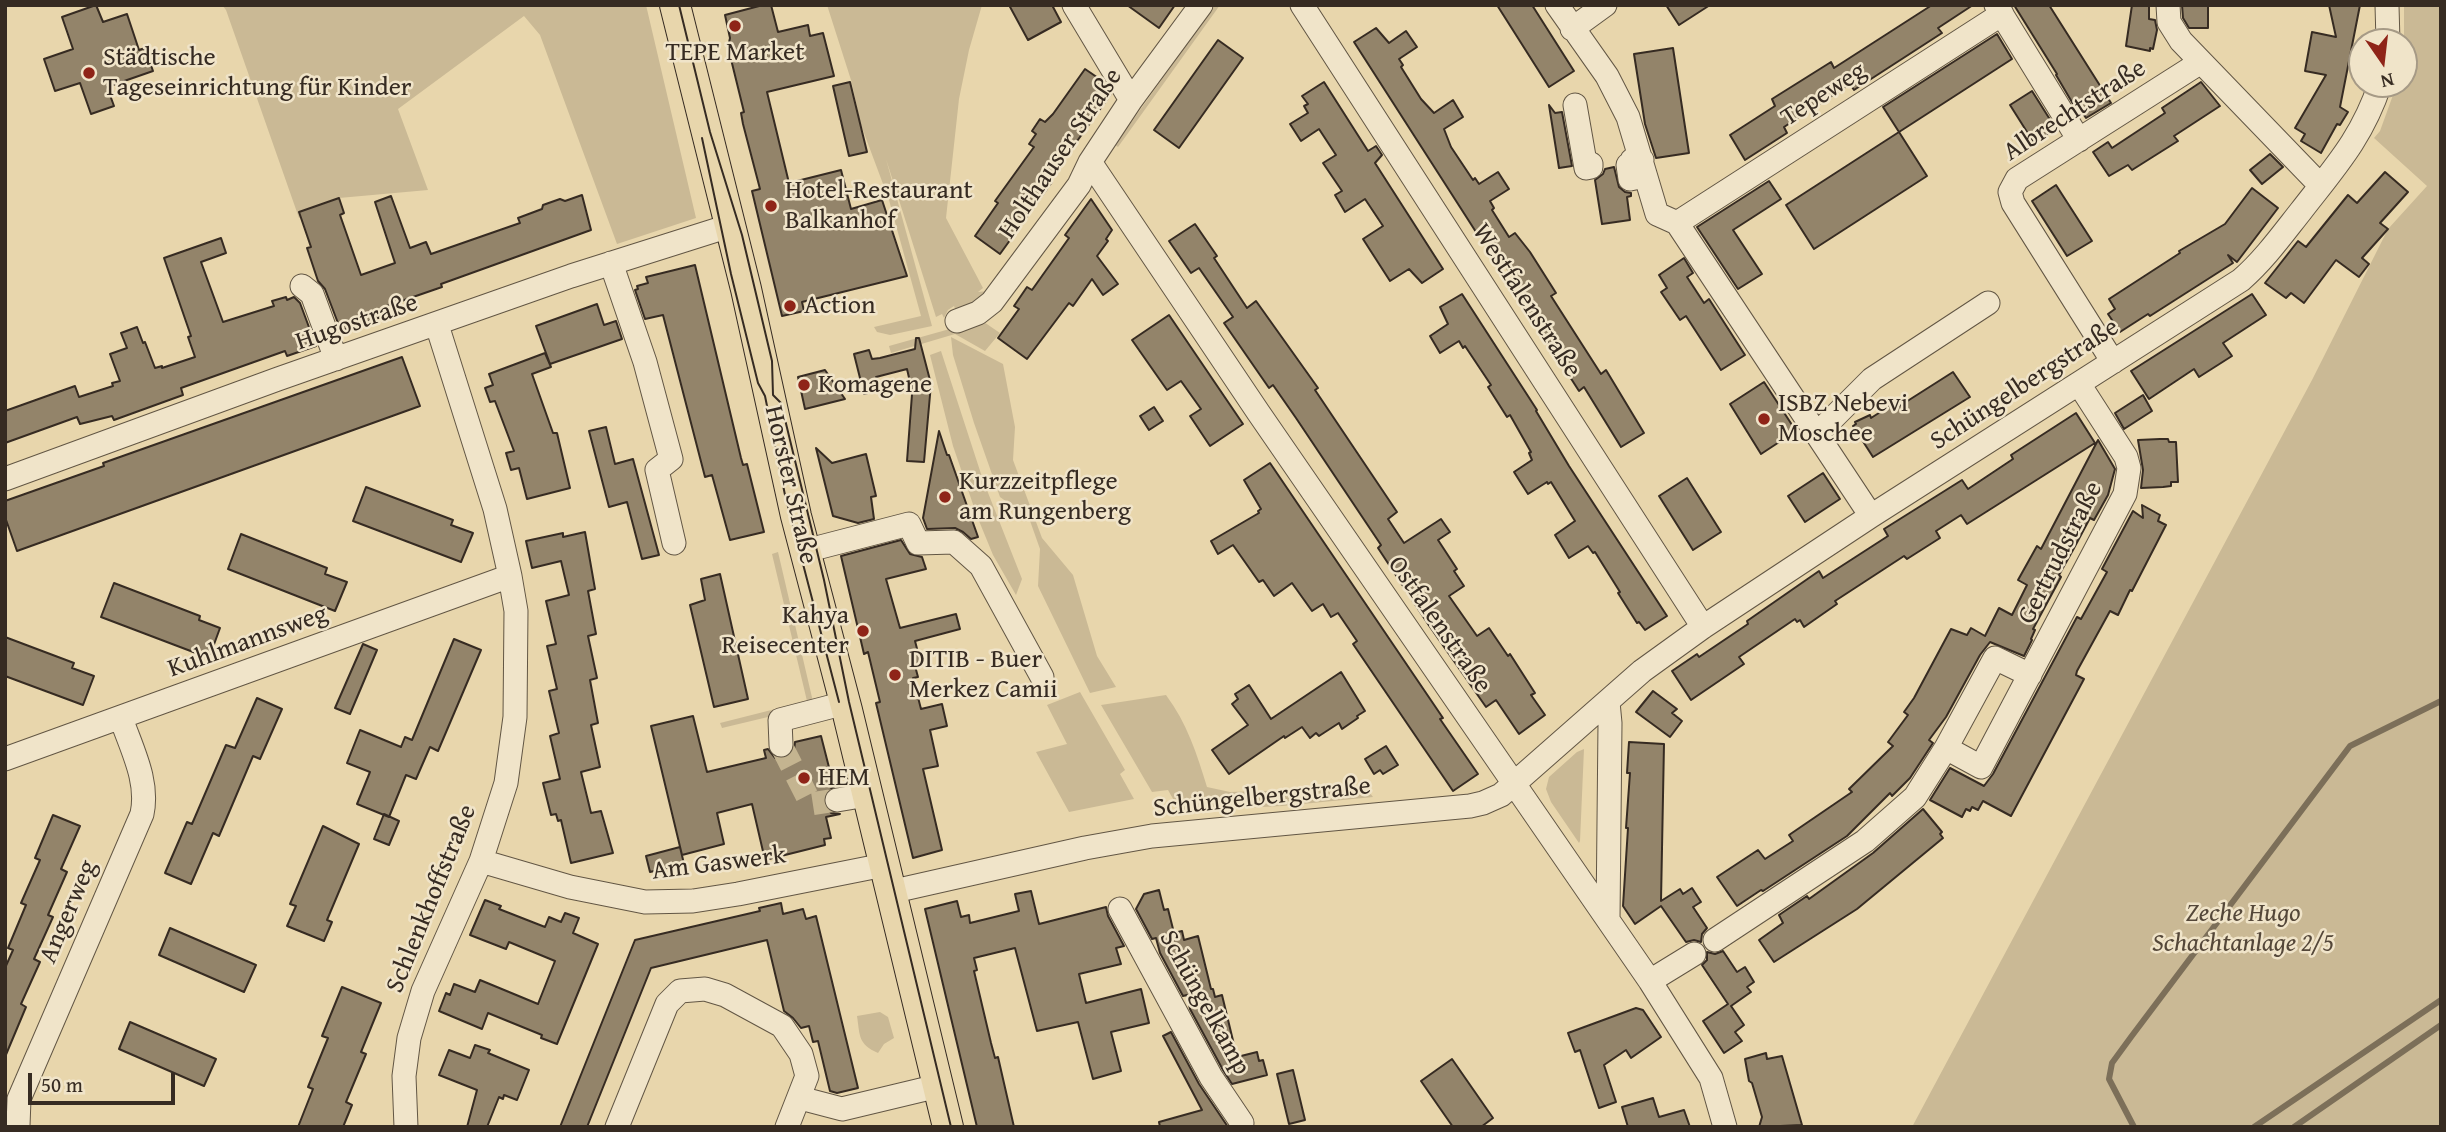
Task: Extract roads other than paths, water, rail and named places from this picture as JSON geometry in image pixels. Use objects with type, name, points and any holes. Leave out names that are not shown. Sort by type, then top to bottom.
[{"type":"main road","name":"Horster Straße","points":[[675,5],[746,289],[805,551],[845,703],[948,1127]]},
{"type":"street","points":[[1074,5],[1131,100]]},
{"type":"street","name":"Holthauser Straße","points":[[957,321],[978,313],[992,302],[1079,185],[1090,162],[1131,100],[1201,5]]},
{"type":"street","name":"Westfalenstraße","points":[[1302,5],[1703,627]]},
{"type":"street","points":[[1557,5],[1606,76],[1628,117],[1635,162],[1653,194],[1657,215],[1677,223],[1871,516]]},
{"type":"street","points":[[1577,34],[1605,5]]},
{"type":"street","points":[[2168,5],[2169,22],[2173,30],[2320,186]]},
{"type":"street","points":[[2387,5],[2388,28]]},
{"type":"street","points":[[1999,10],[2079,140]]},
{"type":"street","name":"Tepeweg","points":[[1677,223],[1999,10]]},
{"type":"street","name":"Albrechtstraße","points":[[2113,362],[2010,198],[2012,185],[2201,62]]},
{"type":"street","name":"Schüngelbergstraße","points":[[887,878],[1152,836],[1483,803],[1501,795],[1642,671],[1703,627],[1871,516],[2241,281],[2261,261],[2350,149],[2375,98]]},
{"type":"street","points":[[1575,105],[1586,168],[1591,167],[1591,164]]},
{"type":"street","name":"Ostfalenstraße","points":[[1090,162],[1254,406],[1650,981],[1712,1078],[1725,1127]]},
{"type":"street","name":"Hugostraße","points":[[5,479],[336,359],[611,263],[729,226]]},
{"type":"street","points":[[611,263],[645,362],[671,459],[657,470],[674,543]]},
{"type":"street","points":[[302,286],[312,294],[336,359]]},
{"type":"street","points":[[1817,434],[1872,379],[1988,303]]},
{"type":"street","name":"Schlenkhoffstraße","points":[[406,1127],[404,1076],[418,1007],[481,862],[506,783],[515,717],[516,611],[510,576],[495,509],[437,325]]},
{"type":"street","name":"Gertrudstraße","points":[[1946,748],[1981,767],[2125,494],[2128,481],[2126,457],[2079,384]]},
{"type":"street","points":[[805,551],[909,524],[918,543],[954,542],[981,566],[1042,677]]},
{"type":"street","name":"Kuhlmannsweg","points":[[5,759],[510,576]]},
{"type":"street","points":[[1715,940],[1865,841],[1915,797],[1946,748],[1995,658],[2030,675]]},
{"type":"street","points":[[1608,702],[1611,723],[1608,919]]},
{"type":"street","points":[[781,745],[780,720],[845,703]]},
{"type":"street","name":"Angerweg","points":[[18,1126],[19,1099],[142,814],[145,799],[143,782],[121,718]]},
{"type":"street","points":[[837,800],[867,795]]},
{"type":"street","name":"Am Gaswerk","points":[[481,862],[570,887],[645,902],[693,901],[887,878]]},
{"type":"street","name":"Schüngelkamp","points":[[1120,909],[1239,1125]]},
{"type":"street","points":[[1650,981],[1694,954]]},
{"type":"street","points":[[617,1127],[667,1004],[680,991],[705,989],[725,995],[782,1026],[801,1054],[807,1076],[788,1127]]},
{"type":"street","points":[[800,1098],[844,1118],[938,1086]]},
{"type":"waterway","points":[[2134,1127],[2109,1079],[2112,1063],[2350,746],[2441,701]]},
{"type":"waterway","points":[[2254,1127],[2441,1000]]},
{"type":"waterway","points":[[2294,1127],[2441,1025]]},
{"type":"tunnel","points":[[781,745],[811,804],[837,800]]},
{"type":"tram line","points":[[679,5],[710,132],[742,235],[772,361],[773,395],[781,403],[824,580],[849,702],[951,1127]]},
{"type":"tram line","points":[[702,138],[731,274],[758,383],[765,396],[785,495],[839,702]]},
{"type":"place","name":"TEPE Market","points":[[735,26]]},
{"type":"place","name":"Städtische Tageseinrichtung für Kinder","points":[[89,73]]},
{"type":"place","name":"Hotel-Restaurant Balkanhof","points":[[771,206]]},
{"type":"place","name":"Action","points":[[790,306]]},
{"type":"place","name":"Komagene","points":[[804,385]]},
{"type":"place","name":"ISBZ Nebevi Moschee","points":[[1764,419]]},
{"type":"place","name":"Kurzzeitpflege am Rungenberg","points":[[945,497]]},
{"type":"place","name":"Kahya Reisecenter","points":[[863,631]]},
{"type":"place","name":"DITIB - Buer Merkez Camii","points":[[895,675]]},
{"type":"place","name":"HEM","points":[[804,778]]},
{"type":"park label","name":"Zeche Hugo Schachtanlage 2/5","points":[[2243,929]]}]
